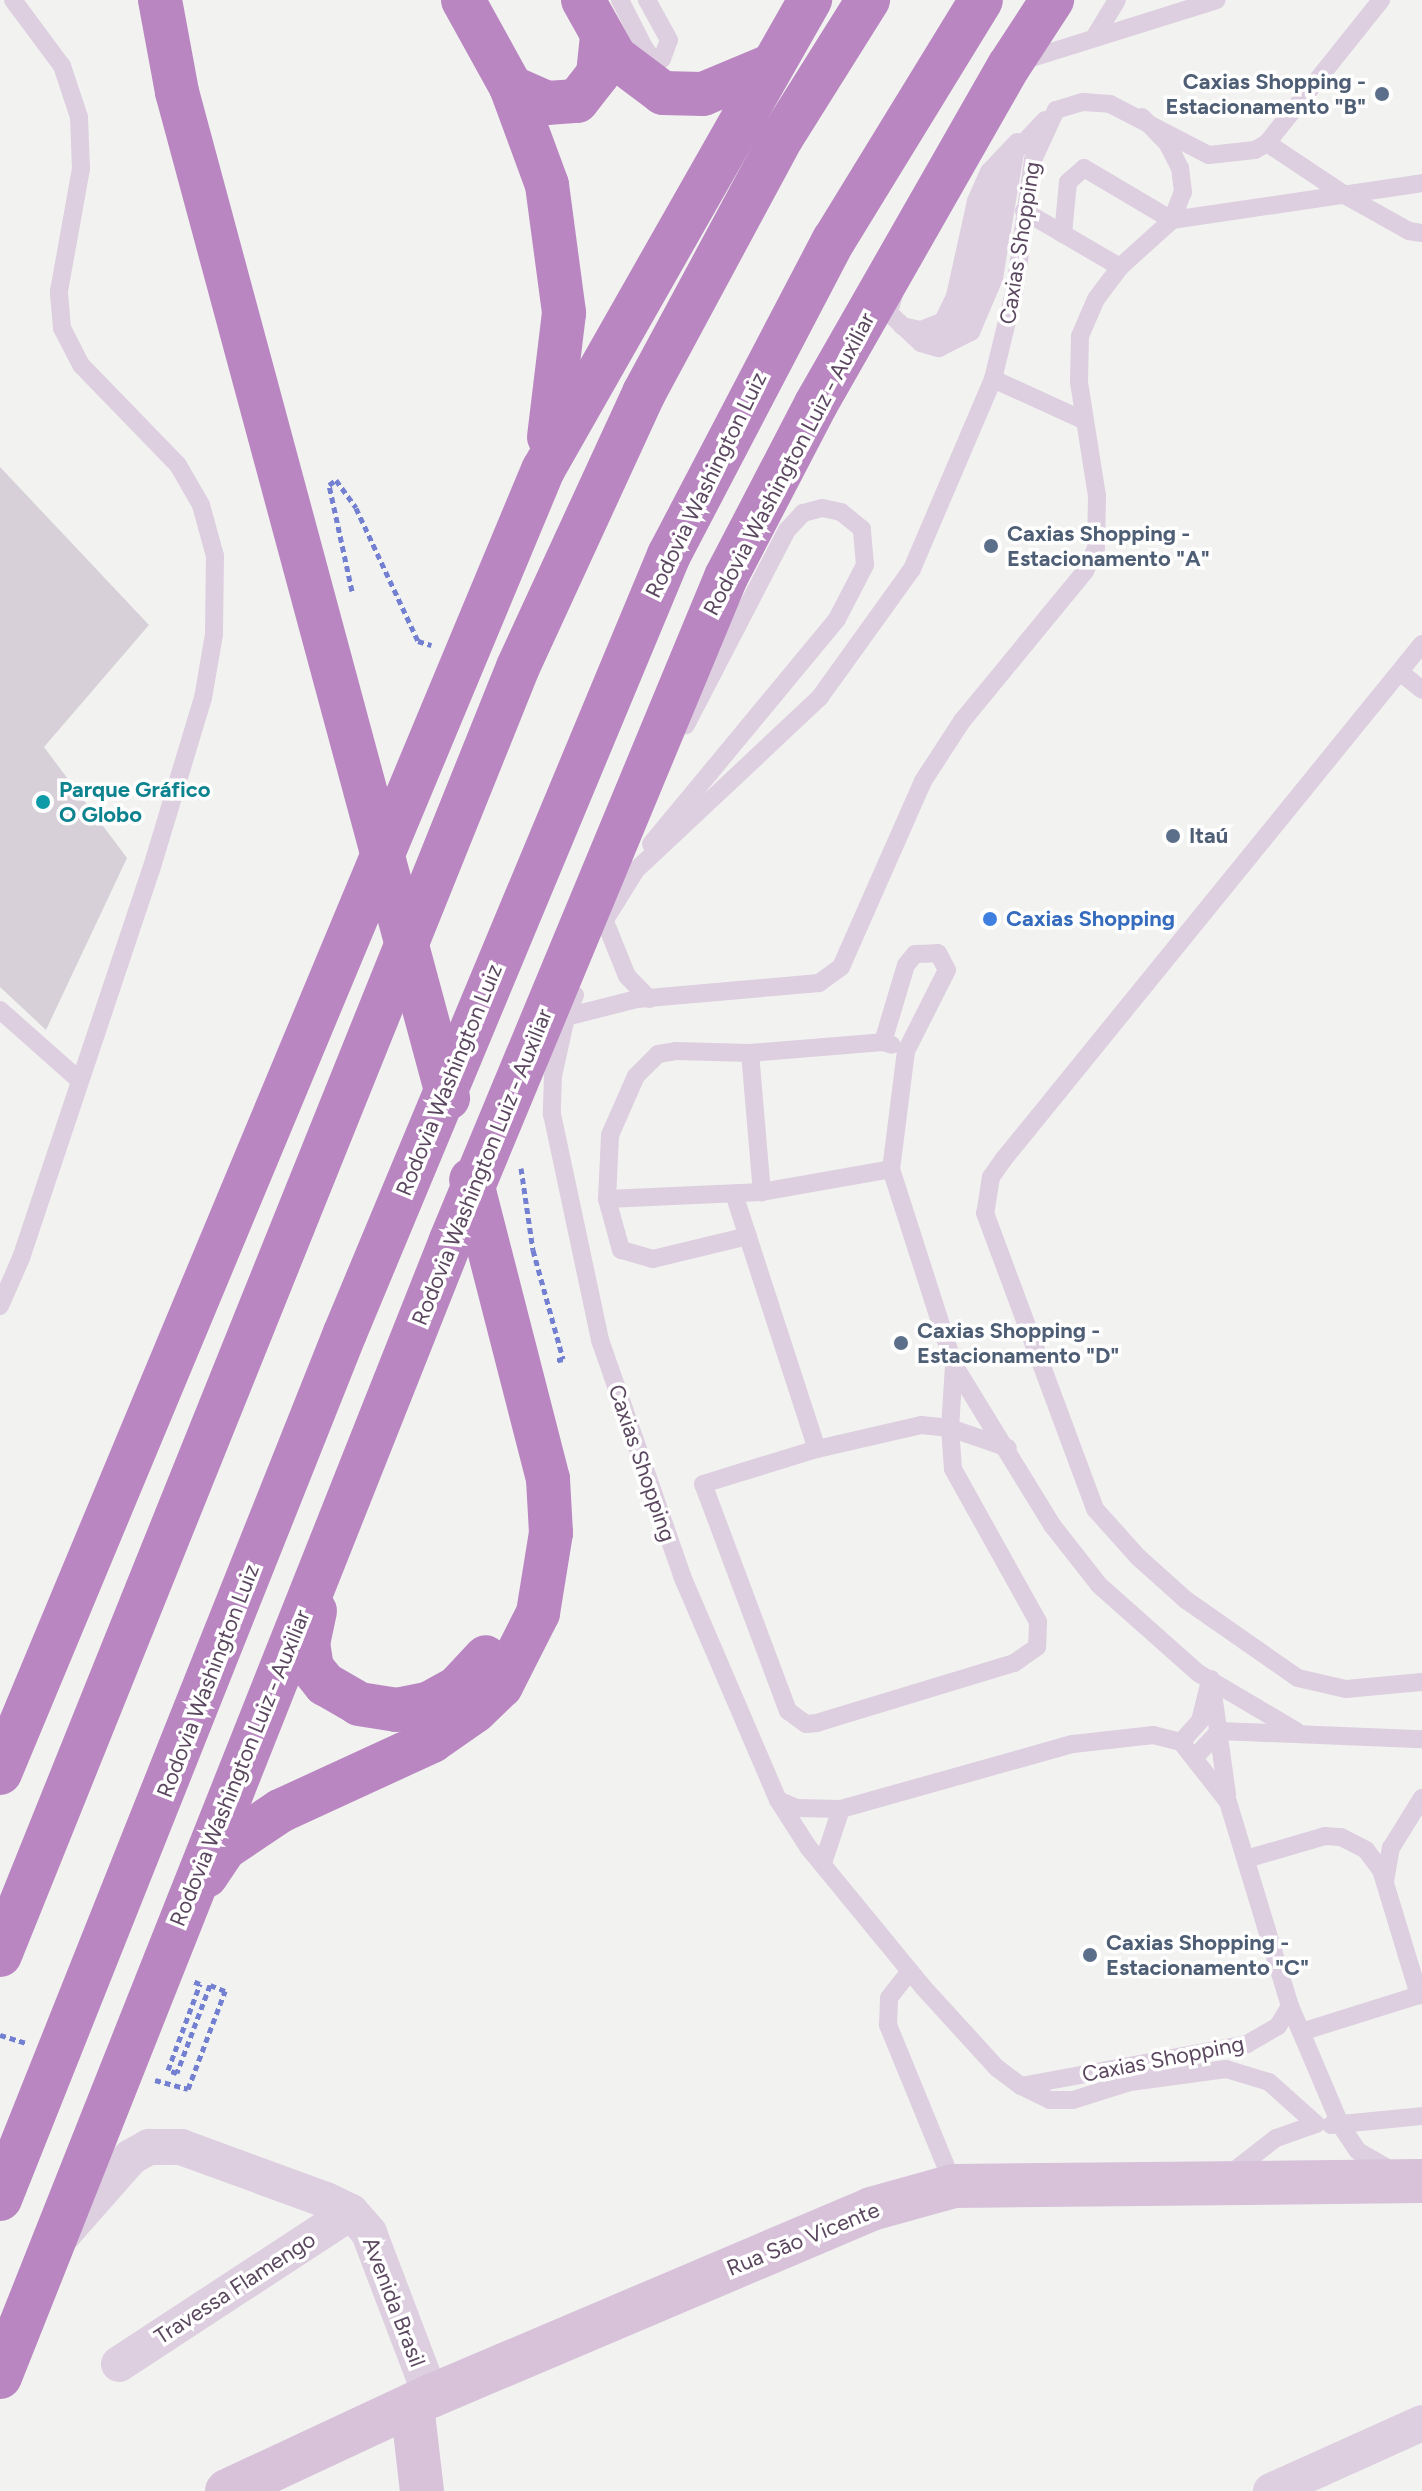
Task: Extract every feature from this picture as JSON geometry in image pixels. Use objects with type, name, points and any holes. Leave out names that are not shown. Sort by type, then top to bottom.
[{"type":"highway","points":[[133,0],[153,107],[529,1380],[548,1479],[549,1567],[538,1613],[501,1686],[432,1741],[280,1811],[225,1848],[180,1914]]},
{"type":"highway","points":[[160,0],[177,92],[281,537]]},
{"type":"highway","points":[[463,0],[511,87],[547,185],[559,253],[564,313],[543,470]]},
{"type":"highway","points":[[0,1773],[22,1695],[543,470],[768,67],[810,0]]},
{"type":"highway","points":[[0,1955],[518,667],[644,393],[782,137],[868,0]]},
{"type":"highway","name":"Rodovia Washington Luiz","points":[[0,2199],[345,1333],[669,555],[834,240],[981,0]]},
{"type":"highway","points":[[726,577],[737,479],[869,228],[998,0]]},
{"type":"highway","name":"Rodovia Washington Luiz - Auxiliar","points":[[0,2377],[54,2245],[180,1914],[569,955],[726,577],[911,238],[1009,66],[1052,0]]},
{"type":"highway","points":[[511,87],[547,103],[577,101],[598,74],[602,12]]},
{"type":"highway","points":[[602,12],[627,70],[663,93],[703,94],[768,67]]},
{"type":"highway","points":[[326,1557],[308,1643],[312,1668],[325,1684],[359,1704],[396,1710],[428,1704],[457,1688],[484,1660],[511,1616],[525,1568],[529,1380]]},
{"type":"main road","name":"Rua Sāo Vicente","points":[[227,2491],[421,2401],[871,2209],[954,2186],[1422,2180]]},
{"type":"main road","name":"Avenida Brasil","points":[[421,2401],[422,2491]]},
{"type":"street","points":[[54,2245],[131,2157],[149,2147],[181,2147],[351,2212]]},
{"type":"street","name":"Avenida Brasil","points":[[351,2212],[369,2233],[421,2401]]},
{"type":"street","name":"Travessa Flamengo","points":[[119,2364],[351,2212]]},
{"type":"street","points":[[1271,2491],[1422,2423]]},
{"type":"lane","points":[[0,1306],[21,1258],[78,1079],[151,870],[203,698],[214,634],[215,556],[201,505],[178,465],[81,365],[62,328],[59,291],[81,169],[79,117],[62,66],[13,0]]},
{"type":"lane","points":[[602,12],[652,58],[662,59],[669,40],[647,0]]},
{"type":"lane","points":[[1094,38],[1117,0]]},
{"type":"lane","points":[[1009,66],[1217,0]]},
{"type":"lane","points":[[1056,110],[1083,102],[1110,104],[1142,117],[1209,155],[1233,157],[1267,143],[1381,0]]},
{"type":"lane","name":"Caxias Shopping","points":[[899,325],[921,343],[939,348],[956,344],[981,317],[994,278],[1015,152],[1029,133],[1056,110]]},
{"type":"lane","name":"Caxias Shopping","points":[[659,840],[774,746],[820,697],[884,614],[912,569],[993,379],[1015,289],[1033,160],[1056,110]]},
{"type":"lane","points":[[566,1017],[649,999],[819,983],[841,967],[923,781],[962,721],[1085,571],[1096,548],[1097,496],[1077,356],[1080,336],[1096,299],[1120,267],[1172,220],[1183,192],[1180,168],[1167,143],[1142,117]]},
{"type":"lane","points":[[911,238],[895,278],[889,313],[899,325],[921,330],[943,321],[955,296],[981,189],[999,158],[1029,133]]},
{"type":"lane","points":[[1267,143],[1348,197],[1422,233]]},
{"type":"lane","points":[[1063,234],[1068,182],[1084,168],[1172,220],[1348,197],[1422,183]]},
{"type":"lane","points":[[1024,211],[1120,267]]},
{"type":"lane","points":[[993,379],[1085,421]]},
{"type":"lane","name":"Caxias Shopping","points":[[569,955],[787,530],[803,513],[822,508],[841,512],[862,529],[867,546],[853,593],[636,870],[604,919],[566,1017],[553,1076],[552,1114],[600,1340],[682,1576],[778,1800],[823,1863],[910,1971],[997,2068],[1021,2086],[1050,2100],[1182,2067],[1265,2036],[1290,2006]]},
{"type":"lane","points":[[1422,644],[1003,1160],[991,1177],[985,1213],[1095,1509],[1138,1557],[1186,1600],[1298,1678],[1346,1689],[1422,1682]]},
{"type":"lane","points":[[1400,672],[1422,690]]},
{"type":"lane","points":[[604,919],[627,976],[649,999]]},
{"type":"lane","points":[[883,1042],[906,965],[915,954],[938,953],[947,970],[906,1051],[891,1169],[954,1365],[1008,1448],[1052,1525],[1099,1585],[1211,1679],[1296,1731]]},
{"type":"lane","points":[[0,1010],[78,1079]]},
{"type":"lane","points":[[748,1236],[636,1258],[621,1250],[607,1199],[610,1135],[647,1063],[658,1054],[676,1051],[750,1053],[883,1042],[906,1051]]},
{"type":"lane","points":[[750,1053],[762,1192]]},
{"type":"lane","points":[[607,1199],[762,1192],[891,1169]]},
{"type":"lane","points":[[734,1194],[817,1449]]},
{"type":"lane","points":[[954,1365],[950,1428],[953,1469],[1038,1622],[1037,1647],[1028,1657],[817,1723],[806,1724],[788,1711],[767,1667],[703,1484],[817,1449],[921,1425],[950,1428],[1008,1448]]},
{"type":"lane","points":[[1211,1679],[1228,1802],[1290,2006],[1341,2126],[1373,2163],[1422,2180]]},
{"type":"lane","points":[[1181,1742],[1200,1721],[1211,1679]]},
{"type":"lane","points":[[1196,1756],[1219,1731],[1296,1731],[1422,1739]]},
{"type":"lane","points":[[778,1800],[797,1808],[841,1809],[1073,1744],[1153,1735],[1181,1742],[1196,1756],[1228,1802]]},
{"type":"lane","points":[[1385,1885],[1391,1848],[1422,1798]]},
{"type":"lane","points":[[823,1863],[841,1809]]},
{"type":"lane","points":[[1246,1859],[1325,1836],[1341,1837],[1374,1858],[1420,1994],[1301,2032]]},
{"type":"lane","points":[[910,1971],[889,1998],[888,2025],[954,2186]]},
{"type":"lane","name":"Caxias Shopping","points":[[1021,2086],[1182,2067],[1226,2069],[1248,2072],[1269,2082],[1316,2124]]},
{"type":"lane","points":[[1044,2081],[1050,2100]]},
{"type":"lane","points":[[1220,2181],[1276,2138],[1316,2124],[1341,2126],[1422,2116]]},
{"type":"path","points":[[353,598],[329,485],[336,480],[350,497],[418,641],[466,653]]},
{"type":"path","points":[[519,1153],[533,1250],[563,1359],[529,1380]]},
{"type":"path","points":[[159,1968],[200,1984],[168,2070],[177,2073],[210,1985],[225,1991],[188,2089]]},
{"type":"building","name":"Parque Gráfico O Globo","points":[[0,467],[149,625],[44,747],[127,858],[46,1030],[0,987]]},
{"type":"place","name":"Caxias Shopping - Estacionamento \"B\"","points":[[1382,94]]},
{"type":"place","name":"Caxias Shopping - Estacionamento \"A\"","points":[[991,546]]},
{"type":"place","name":"Parque Gráfico O Globo","points":[[43,802]]},
{"type":"place","name":"Itaú","points":[[1173,836]]},
{"type":"place","name":"Caxias Shopping","points":[[990,919]]},
{"type":"place","name":"Caxias Shopping - Estacionamento \"D\"","points":[[901,1343]]},
{"type":"place","name":"Caxias Shopping - Estacionamento \"C\"","points":[[1090,1955]]}]
